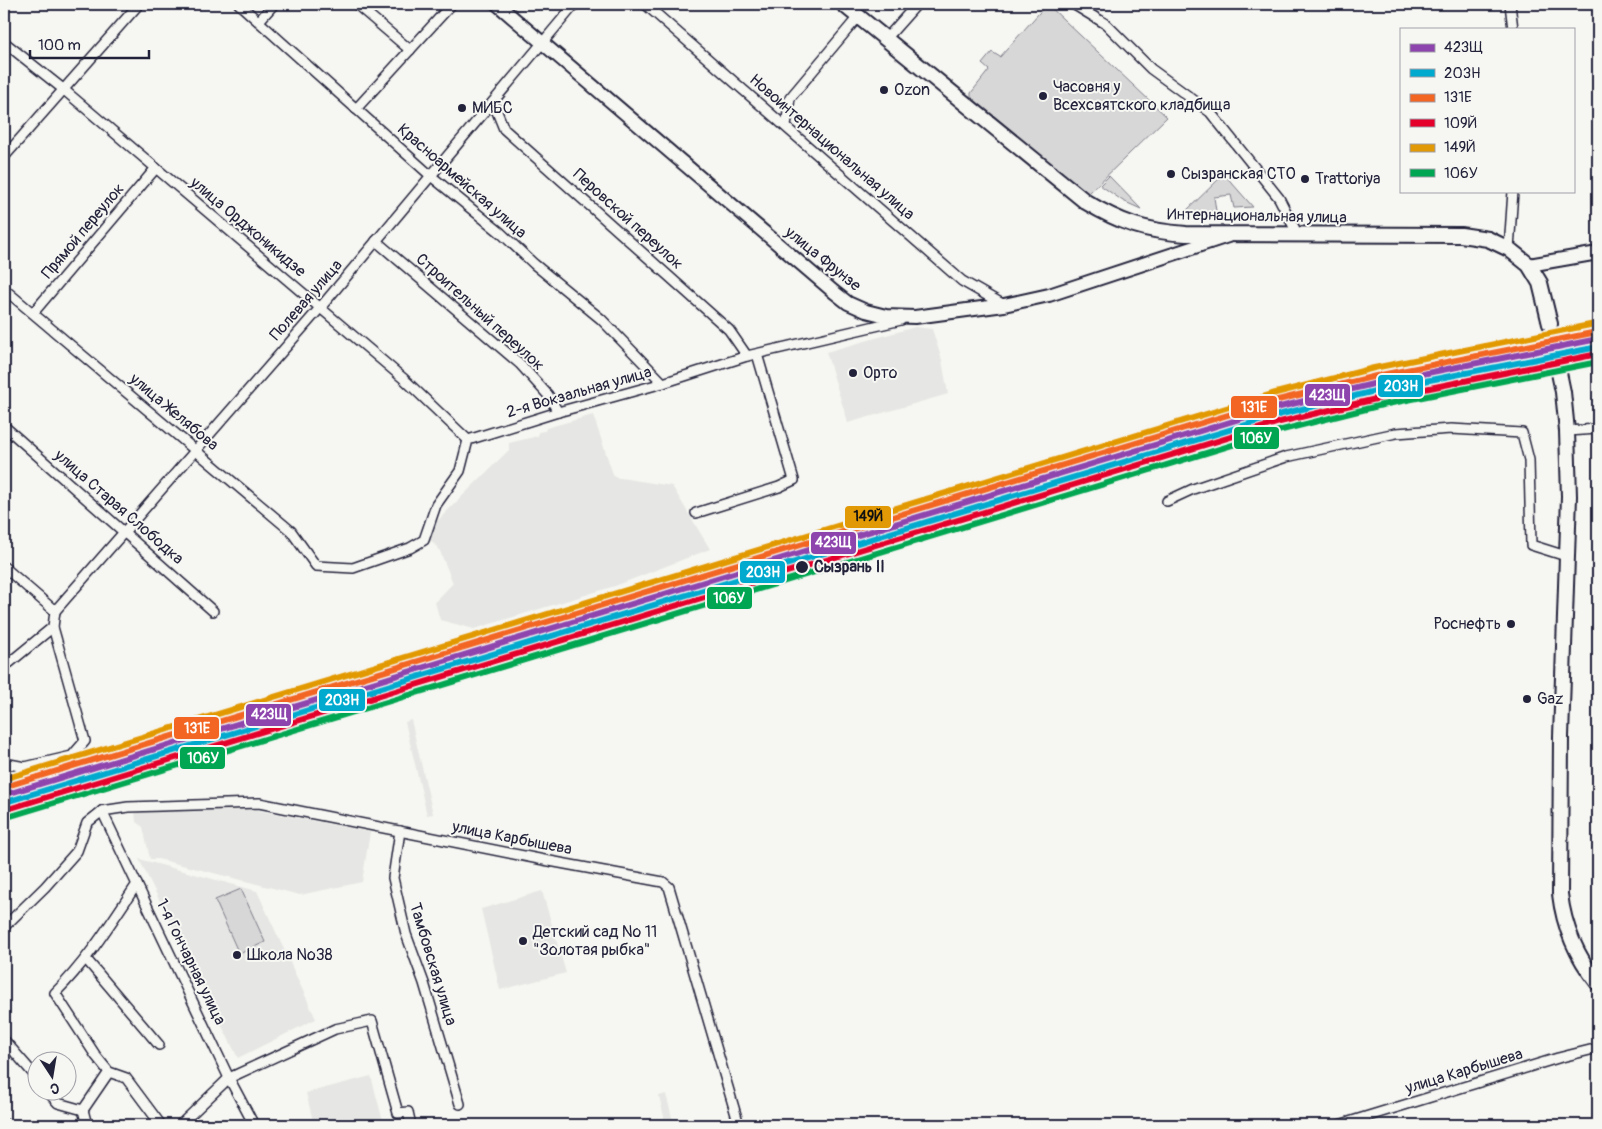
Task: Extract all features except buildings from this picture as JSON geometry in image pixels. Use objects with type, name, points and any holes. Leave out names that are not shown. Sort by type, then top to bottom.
[{"type":"main road","name":"Интернациональная улица","points":[[842,4],[1086,202],[1130,225],[1170,233],[1232,235],[1461,235],[1488,239],[1509,248],[1529,266],[1540,283],[1550,324]]},
{"type":"main road","points":[[1558,368],[1563,392],[1567,431],[1569,496],[1561,738],[1560,894],[1562,914],[1568,933],[1583,963],[1598,982]]},
{"type":"street","points":[[4,158],[139,4]]},
{"type":"street","name":"Красноармейская улица","points":[[239,4],[431,176],[501,233],[534,264],[601,320],[662,383]]},
{"type":"street","points":[[259,21],[274,4]]},
{"type":"street","points":[[356,4],[410,50]]},
{"type":"street","points":[[356,109],[452,4]]},
{"type":"street","name":"улица Фрунзе","points":[[497,4],[848,302],[866,311],[886,316],[915,317],[1004,305],[1049,295],[1232,235]]},
{"type":"street","name":"Полевая улица","points":[[55,611],[320,308],[576,4]]},
{"type":"street","name":"Новоинтернациональная улица","points":[[645,4],[962,281],[1004,305]]},
{"type":"street","points":[[885,40],[917,4]]},
{"type":"street","points":[[1073,4],[1106,24],[1151,69],[1210,112],[1279,198],[1298,235]]},
{"type":"street","points":[[1510,4],[1513,28]]},
{"type":"street","points":[[786,126],[790,98],[858,17]]},
{"type":"street","name":"улица Орджоникидзе","points":[[4,42],[63,89],[404,379],[468,440]]},
{"type":"street","name":"Перовской переулок","points":[[492,102],[504,129],[729,330],[747,356]]},
{"type":"street","name":"Прямой переулок","points":[[33,314],[156,168]]},
{"type":"street","points":[[1509,248],[1513,192]]},
{"type":"street","points":[[1170,233],[1175,245],[1173,255]]},
{"type":"street","name":"Строительный переулок","points":[[376,241],[520,364],[548,395],[558,412]]},
{"type":"street","points":[[1529,266],[1598,253]]},
{"type":"street","name":"улица Желябова","points":[[4,289],[291,531],[316,566],[353,568],[410,548],[424,540],[436,505],[460,470],[468,440]]},
{"type":"street","name":"2-я Вокзальная улица","points":[[468,440],[747,356],[915,317]]},
{"type":"street","points":[[696,513],[779,487],[794,480],[757,354]]},
{"type":"street","name":"улица Старая Слободка","points":[[4,426],[213,611]]},
{"type":"street","points":[[1167,501],[1193,489],[1286,456],[1396,433],[1451,429],[1522,433],[1530,460],[1531,545],[1566,556]]},
{"type":"street","points":[[1567,431],[1598,429]]},
{"type":"street","points":[[4,567],[55,611],[53,627],[85,741],[72,756],[25,767],[4,763]]},
{"type":"street","points":[[4,660],[9,663],[53,627]]},
{"type":"street","name":"улица Карбышева","points":[[102,811],[128,807],[259,803],[663,882],[669,887],[739,1125]]},
{"type":"street","points":[[4,927],[45,887],[77,851],[87,824],[102,811]]},
{"type":"street","name":"1-я Гончарная улица","points":[[102,811],[229,1078],[254,1125]]},
{"type":"street","name":"Тамбовская улица","points":[[400,831],[393,878],[406,934],[424,983],[460,1104]]},
{"type":"street","points":[[137,884],[86,959],[55,993],[96,1056],[109,1072],[126,1078],[161,1125]]},
{"type":"street","points":[[86,959],[159,1045]]},
{"type":"street","points":[[180,1125],[229,1078],[335,1029],[372,1021],[398,1113],[408,1112],[411,1125]]},
{"type":"street","points":[[4,1040],[28,1068]]},
{"type":"street","name":"улица Карбышева","points":[[1339,1125],[1558,1058],[1598,1048]]},
{"type":"street","points":[[87,1125],[83,1110],[109,1072]]},
{"type":"street","points":[[57,1102],[83,1110]]},
{"type":"shaded area","points":[[1047,4],[1167,117],[1087,195],[977,108],[971,99],[971,93],[989,70],[982,64],[992,52],[1000,57]]},
{"type":"shaded area","points":[[1224,174],[1253,207],[1234,208],[1231,195],[1214,197],[1216,211],[1182,215]]},
{"type":"shaded area","points":[[1109,176],[1141,209],[1123,201],[1100,185]]},
{"type":"shaded area","name":"Орто","points":[[915,327],[932,329],[942,360],[948,394],[848,423],[826,352]]},
{"type":"shaded area","points":[[593,415],[614,477],[672,486],[710,549],[615,586],[474,629],[440,620],[435,602],[453,583],[439,549],[428,538],[432,526],[509,450],[509,443],[538,436],[538,432],[545,431],[546,428]]},
{"type":"shaded area","points":[[411,720],[433,814],[427,815],[405,722]]},
{"type":"shaded area","points":[[236,806],[370,832],[362,882],[300,895],[158,859],[150,859],[143,827],[136,822],[135,811]]},
{"type":"shaded area","name":"Школа №38","points":[[139,859],[257,891],[316,1019],[238,1058]]},
{"type":"shaded area","points":[[241,889],[265,942],[239,954],[215,900]]},
{"type":"shaded area","name":"Детский сад № 11 \"Золотая рыбка\"","points":[[542,891],[566,973],[500,990],[481,909]]},
{"type":"shaded area","points":[[371,1076],[384,1125],[314,1125],[306,1093]]},
{"type":"shaded area","points":[[666,1094],[674,1125],[666,1125],[659,1096]]},
{"type":"tunnel","points":[[1550,324],[1558,368]]},
{"type":"transit line","name":"149Й","points":[[4,779],[1272,394],[1374,368],[1595,324]]},
{"type":"transit line","name":"131Е","points":[[4,787],[1274,401],[1376,376],[1597,332]]},
{"type":"transit line","name":"423Щ","points":[[4,795],[1276,408],[1377,383],[1598,339]]},
{"type":"transit line","name":"203Н","points":[[6,802],[1278,415],[1379,390],[1598,347]]},
{"type":"transit line","name":"109Й","points":[[8,809],[1280,422],[1380,398],[1598,354]]},
{"type":"transit line","name":"106У","points":[[11,816],[1282,430],[1382,405],[1598,362]]},
{"type":"place","name":"Ozon","points":[[884,90]]},
{"type":"place","name":"Часовня у Всехсвятского кладбища","points":[[1043,96]]},
{"type":"place","name":"МИБС","points":[[462,108]]},
{"type":"place","name":"Сызранская СТО","points":[[1171,174]]},
{"type":"place","name":"Trattoriya","points":[[1305,179]]},
{"type":"place","name":"Орто","points":[[853,373]]},
{"type":"place","name":"Сызрань II","points":[[802,567]]},
{"type":"place","name":"Роснефть","points":[[1511,624]]},
{"type":"place","name":"Gaz","points":[[1527,699]]},
{"type":"place","name":"Детский сад № 11 \"Золотая рыбка\"","points":[[523,941]]},
{"type":"place","name":"Школа №38","points":[[237,955]]}]
